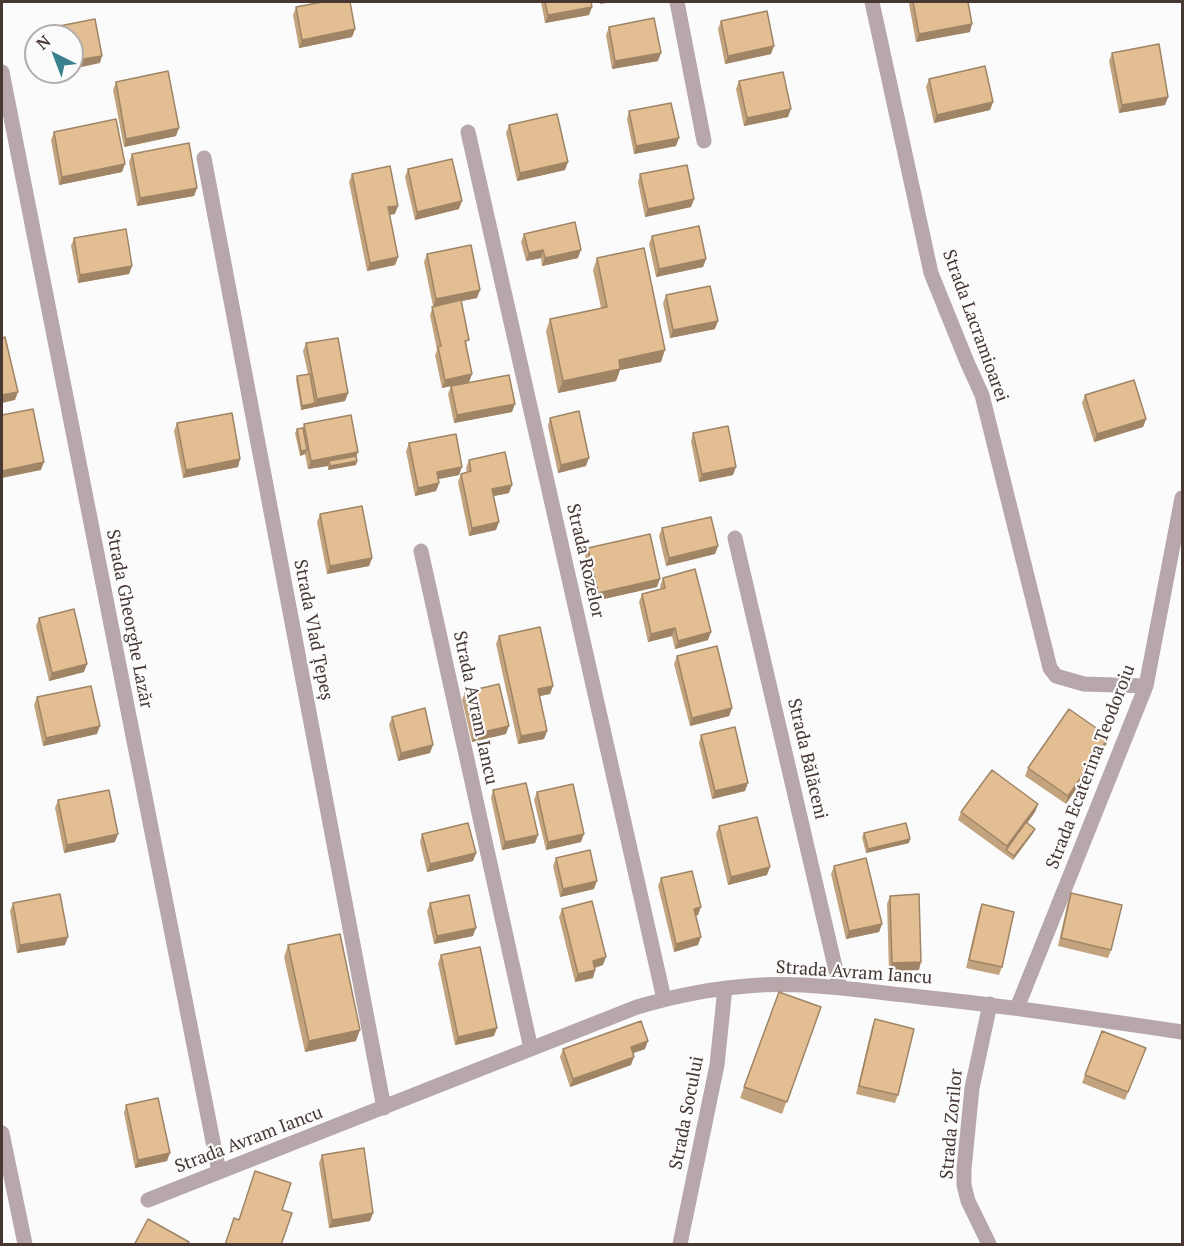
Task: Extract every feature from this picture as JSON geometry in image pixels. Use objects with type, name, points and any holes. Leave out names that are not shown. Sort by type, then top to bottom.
[{"type":"street","points":[[677,2],[704,141]]},
{"type":"street","name":"Strada Lacramioarei","points":[[872,2],[931,273],[982,395],[1050,668],[1056,676],[1084,684],[1146,686]]},
{"type":"street","name":"Strada Gheorghe Lazăr","points":[[2,72],[219,1172]]},
{"type":"street","name":"Strada Rozelor","points":[[468,132],[664,999]]},
{"type":"street","name":"Strada Vlad Țepeș","points":[[204,158],[384,1108]]},
{"type":"street","name":"Strada Ecaterina Teodoroiu","points":[[1017,1008],[1146,686],[1182,498]]},
{"type":"street","name":"Strada Bălăceni","points":[[735,538],[840,988]]},
{"type":"street","name":"Strada Avram Iancu","points":[[421,550],[531,1049]]},
{"type":"street","name":"Strada Avram Iancu","points":[[148,1200],[637,1007],[664,999],[725,988],[782,985],[840,988],[990,1004],[1182,1032]]},
{"type":"street","name":"Strada Socului","points":[[680,1245],[717,1065],[725,988]]},
{"type":"street","name":"Strada Zorilor","points":[[989,1245],[968,1202],[964,1185],[964,1169],[972,1088],[990,1004]]},
{"type":"street","points":[[2,1133],[25,1245]]},
{"type":"building","points":[[322,2],[350,2],[355,29],[302,40],[296,7]]},
{"type":"building","points":[[545,2],[591,2],[592,7],[548,15]]},
{"type":"building","points":[[913,2],[968,2],[972,24],[919,34]]},
{"type":"building","points":[[767,11],[774,46],[728,56],[721,21]]},
{"type":"building","points":[[654,18],[661,53],[615,61],[609,27]]},
{"type":"building","points":[[95,19],[102,56],[84,59],[84,24],[70,24]]},
{"type":"building","points":[[1159,44],[1168,97],[1122,105],[1112,53]]},
{"type":"building","points":[[985,66],[993,102],[937,115],[929,79]]},
{"type":"building","points":[[168,71],[179,128],[126,139],[116,82]]},
{"type":"building","points":[[783,72],[791,109],[747,118],[739,81]]},
{"type":"building","points":[[671,103],[679,138],[636,146],[629,111]]},
{"type":"building","points":[[557,114],[568,162],[520,173],[509,125]]},
{"type":"building","points":[[116,119],[125,164],[62,177],[54,132]]},
{"type":"building","points":[[189,143],[197,188],[140,198],[132,154]]},
{"type":"building","points":[[452,159],[462,201],[417,212],[408,169]]},
{"type":"building","points":[[687,165],[694,199],[648,209],[640,174]]},
{"type":"building","points":[[390,166],[398,206],[388,207],[398,257],[370,263],[352,174]]},
{"type":"building","points":[[575,222],[581,250],[545,258],[543,250],[529,253],[524,234]]},
{"type":"building","points":[[699,226],[706,259],[659,269],[652,236]]},
{"type":"building","points":[[126,229],[132,266],[80,275],[74,238]]},
{"type":"building","points":[[471,245],[480,290],[436,299],[427,254]]},
{"type":"building","points":[[644,248],[665,350],[619,360],[620,369],[563,381],[550,319],[607,307],[597,258]]},
{"type":"building","points":[[710,286],[718,321],[673,330],[666,295]]},
{"type":"building","points":[[461,300],[469,340],[465,341],[472,374],[445,380],[438,347],[441,346],[432,307]]},
{"type":"building","points":[[5,337],[18,392],[2,395],[2,338]]},
{"type":"building","points":[[338,338],[348,393],[317,399],[306,343]]},
{"type":"building","points":[[310,374],[315,403],[302,406],[297,376]]},
{"type":"building","points":[[509,375],[515,404],[457,415],[451,386]]},
{"type":"building","points":[[1134,380],[1146,419],[1097,434],[1085,395]]},
{"type":"building","points":[[33,409],[44,462],[2,471],[2,415]]},
{"type":"building","points":[[579,411],[589,458],[561,465],[550,418]]},
{"type":"building","points":[[232,413],[240,459],[186,470],[177,423]]},
{"type":"building","points":[[351,415],[358,452],[311,461],[304,424]]},
{"type":"building","points":[[728,426],[736,467],[702,474],[693,433]]},
{"type":"building","points":[[303,428],[307,450],[301,451],[297,429]]},
{"type":"building","points":[[456,434],[462,467],[437,472],[439,483],[418,488],[409,443]]},
{"type":"building","points":[[505,452],[512,485],[492,489],[499,522],[472,528],[461,474],[471,471],[469,460]]},
{"type":"building","points":[[356,456],[357,461],[330,466],[329,461]]},
{"type":"building","points":[[362,506],[372,558],[330,566],[320,514]]},
{"type":"building","points":[[711,517],[718,546],[669,558],[662,528]]},
{"type":"building","points":[[650,534],[660,579],[598,593],[588,548]]},
{"type":"building","points":[[695,569],[711,632],[678,641],[675,628],[651,634],[642,594],[665,588],[663,578]]},
{"type":"building","points":[[74,609],[87,664],[52,673],[39,618]]},
{"type":"building","points":[[540,627],[553,686],[538,689],[547,731],[521,736],[499,636]]},
{"type":"building","points":[[717,646],[732,708],[692,718],[677,656]]},
{"type":"building","points":[[499,684],[509,726],[475,734],[465,692]]},
{"type":"building","points":[[91,686],[100,726],[46,738],[37,697]]},
{"type":"building","points":[[425,708],[433,745],[401,753],[392,717]]},
{"type":"building","points":[[1069,709],[1109,737],[1068,796],[1028,768]]},
{"type":"building","points":[[735,727],[748,783],[715,791],[701,735]]},
{"type":"building","points":[[992,770],[1038,804],[1007,846],[961,812]]},
{"type":"building","points":[[526,783],[538,835],[505,842],[493,790]]},
{"type":"building","points":[[573,784],[584,834],[548,842],[537,792]]},
{"type":"building","points":[[109,790],[118,834],[67,845],[58,800]]},
{"type":"building","points":[[757,817],[770,867],[731,877],[719,826]]},
{"type":"building","points":[[1026,822],[1035,829],[1014,856],[1006,850]]},
{"type":"building","points":[[468,823],[476,853],[430,864],[422,834]]},
{"type":"building","points":[[906,823],[910,839],[868,849],[864,833]]},
{"type":"building","points":[[590,850],[597,881],[563,889],[556,858]]},
{"type":"building","points":[[866,858],[882,924],[849,931],[834,866]]},
{"type":"building","points":[[692,871],[701,907],[694,909],[701,937],[676,944],[661,878]]},
{"type":"building","points":[[1071,893],[1122,905],[1111,950],[1061,938]]},
{"type":"building","points":[[60,894],[68,937],[20,945],[13,903]]},
{"type":"building","points":[[919,894],[921,962],[892,963],[890,896]]},
{"type":"building","points":[[469,895],[476,928],[437,936],[430,903]]},
{"type":"building","points":[[592,901],[606,957],[593,961],[595,970],[578,974],[562,909]]},
{"type":"building","points":[[982,904],[1014,912],[1002,967],[969,960]]},
{"type":"building","points":[[340,934],[360,1030],[309,1041],[288,945]]},
{"type":"building","points":[[480,947],[497,1028],[458,1037],[441,955]]},
{"type":"building","points":[[779,992],[821,1007],[787,1102],[744,1087]]},
{"type":"building","points":[[875,1019],[914,1029],[898,1095],[859,1086]]},
{"type":"building","points":[[641,1021],[648,1041],[631,1047],[634,1057],[573,1079],[563,1049]]},
{"type":"building","points":[[1102,1031],[1146,1048],[1128,1092],[1085,1075]]},
{"type":"building","points":[[158,1098],[170,1153],[138,1160],[126,1105]]},
{"type":"building","points":[[364,1148],[373,1213],[332,1220],[322,1155]]},
{"type":"building","points":[[255,1171],[291,1183],[282,1210],[292,1213],[281,1245],[225,1245],[234,1218],[239,1220]]},
{"type":"building","points":[[148,1219],[189,1242],[187,1245],[134,1245]]}]
